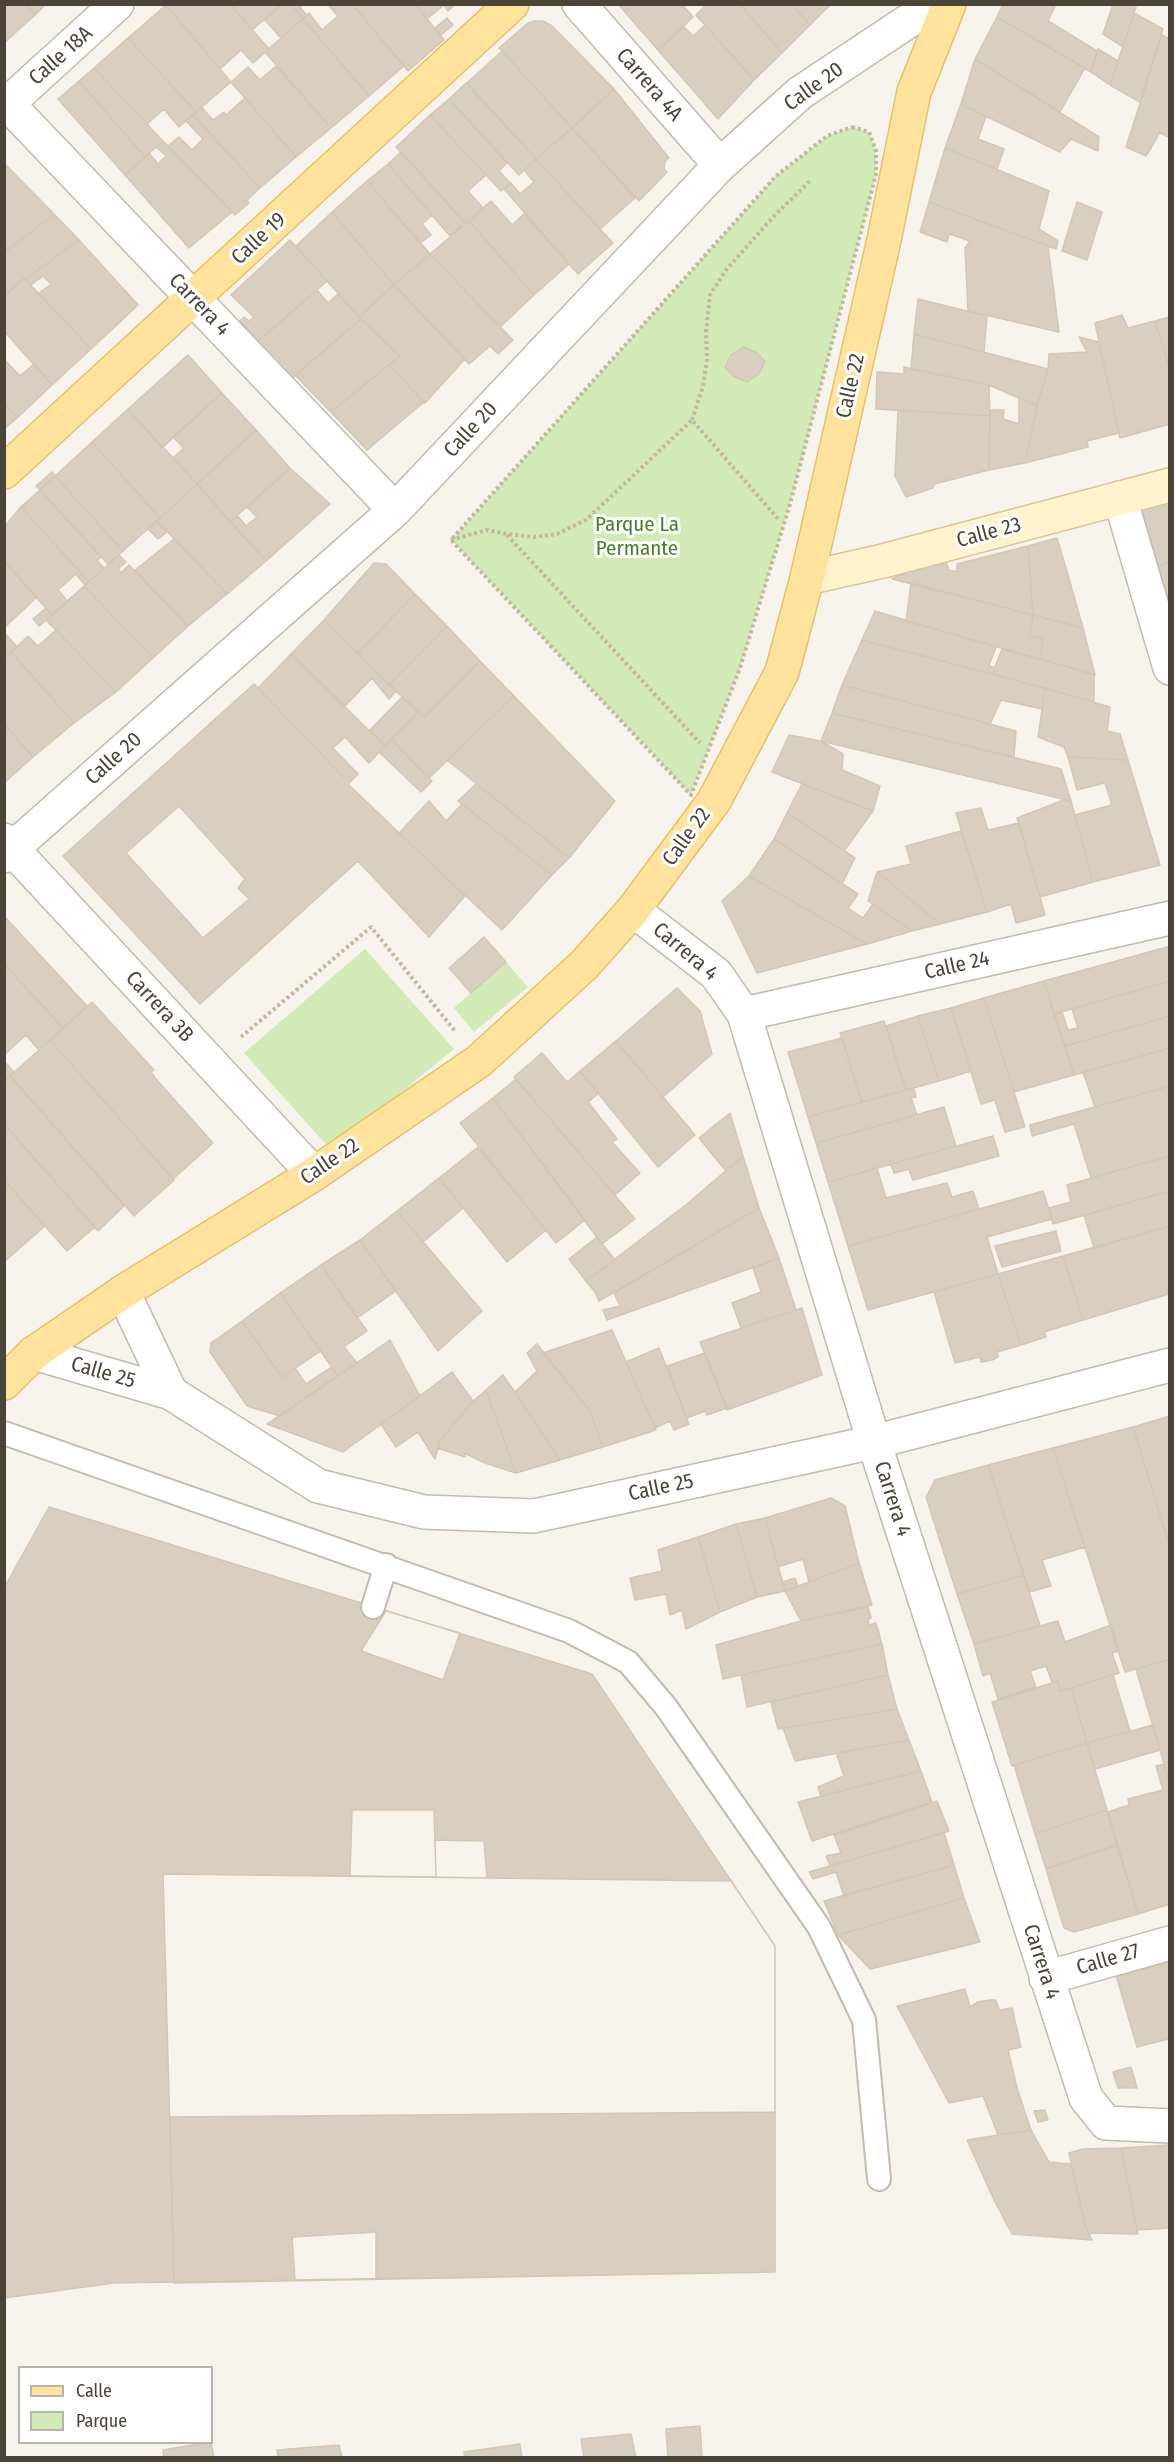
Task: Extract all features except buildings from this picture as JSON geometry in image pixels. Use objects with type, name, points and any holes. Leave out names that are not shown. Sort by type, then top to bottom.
[{"type":"main road","name":"Calle 19","points":[[4,472],[512,4]]},
{"type":"main road","name":"Calle 22","points":[[4,1383],[34,1353],[123,1292],[314,1174],[479,1061],[584,965],[633,910],[714,801],[782,672],[807,578],[881,252],[914,92],[949,4]]},
{"type":"street","name":"Calle 18A","points":[[6,103],[117,4]]},
{"type":"street","name":"Carrera 4A","points":[[579,4],[720,165]]},
{"type":"street","name":"Calle 20","points":[[7,848],[395,510],[720,165],[800,93],[934,4]]},
{"type":"street","name":"Carrera 4","points":[[6,103],[395,510]]},
{"type":"street","name":"Calle 23","points":[[807,578],[883,561],[1170,485]]},
{"type":"street","points":[[1120,498],[1170,668]]},
{"type":"street","name":"Carrera 3B","points":[[7,848],[314,1174]]},
{"type":"street","name":"Carrera 4","points":[[633,910],[716,974],[744,1014],[874,1442],[1086,2098],[1106,2123],[1170,2126]]},
{"type":"street","name":"Calle 24","points":[[744,1014],[1170,918]]},
{"type":"street","name":"Calle 25","points":[[123,1292],[171,1393]]},
{"type":"street","name":"Calle 25","points":[[34,1353],[171,1393],[318,1486],[424,1512],[534,1516],[874,1442],[1170,1365]]},
{"type":"street","name":"Calle 27","points":[[1046,1978],[1170,1943]]},
{"type":"lane","points":[[4,1433],[569,1631],[628,1662],[666,1707],[819,1927],[864,2020],[879,2179]]},
{"type":"lane","points":[[373,1607],[386,1565]]},
{"type":"path","points":[[852,127],[869,132],[876,151],[876,174],[784,525],[740,668],[691,795],[451,540],[776,176],[826,136],[852,127]]},
{"type":"path","points":[[451,540],[487,530],[534,537],[556,534],[586,520],[692,420],[703,386],[707,360],[706,332],[710,295],[726,270],[773,217],[811,180]]},
{"type":"path","points":[[692,420],[784,525]]},
{"type":"path","points":[[507,534],[708,752]]},
{"type":"path","points":[[210,1063],[371,927],[479,1061]]},
{"type":"green space","name":"Parque La Permante","points":[[852,127],[869,132],[876,151],[876,175],[790,504],[740,668],[691,795],[451,540],[776,176],[827,136]]},
{"type":"green space","points":[[365,949],[454,1049],[331,1150],[244,1053]]},
{"type":"green space","points":[[506,962],[528,987],[474,1032],[454,1008]]}]
